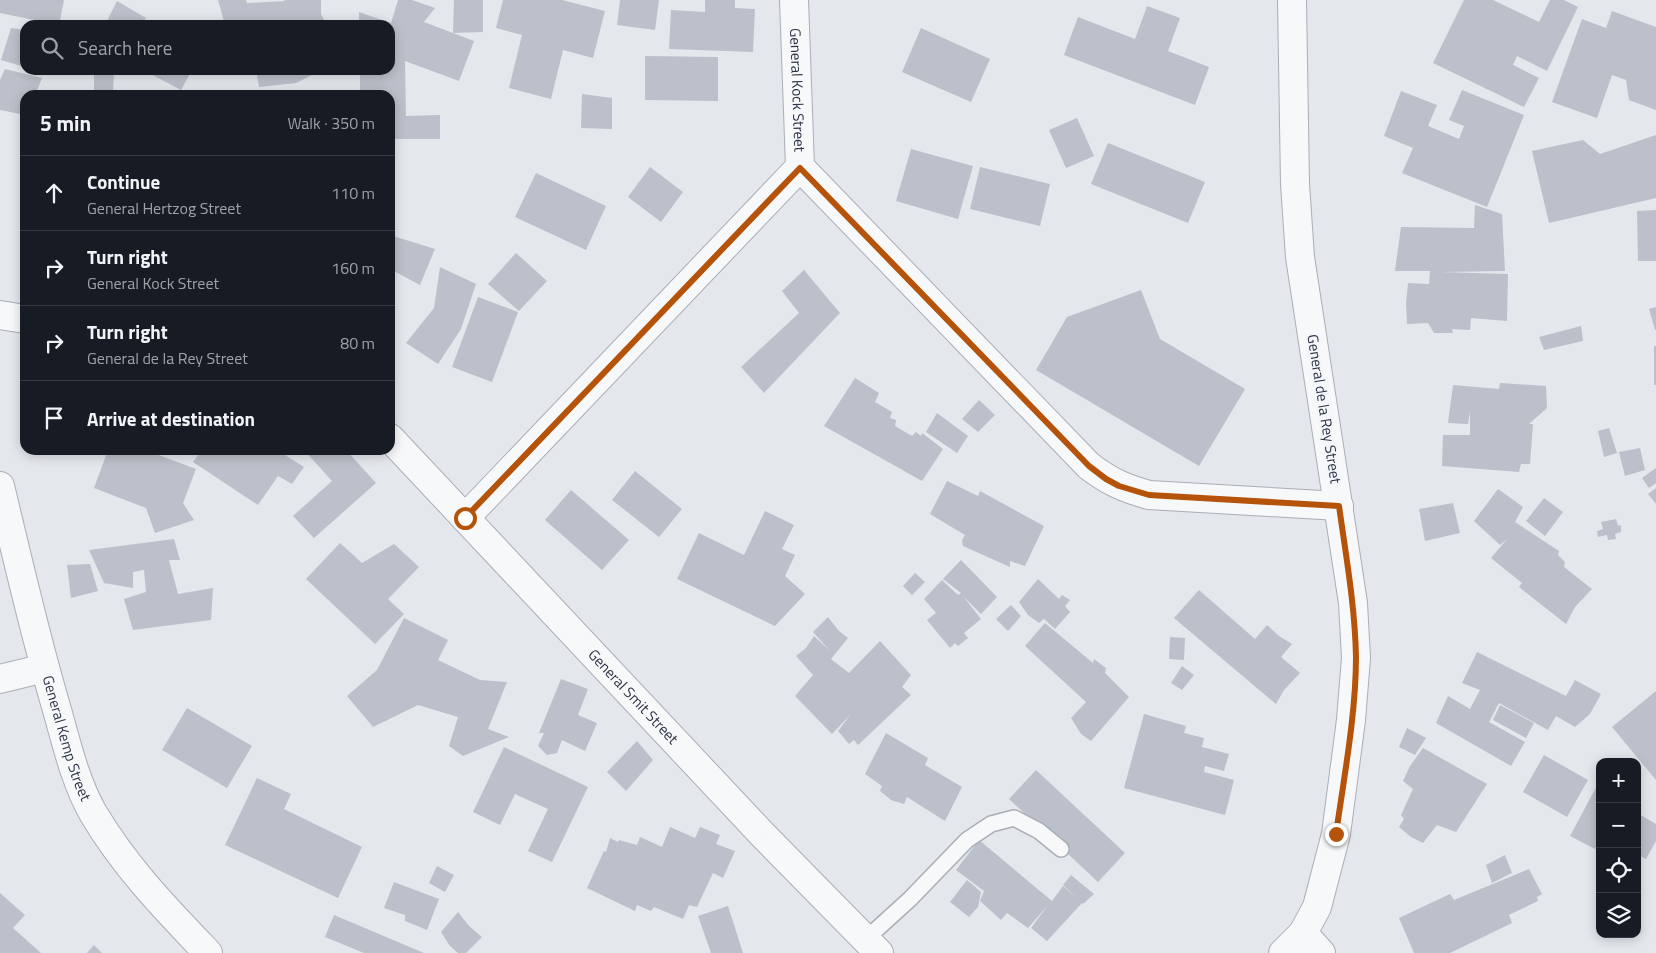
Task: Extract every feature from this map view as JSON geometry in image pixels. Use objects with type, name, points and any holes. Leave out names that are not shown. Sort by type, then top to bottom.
[{"type":"street","name":"General Kock Street","points":[[794,0],[800,168],[1089,466],[1106,479],[1137,492],[1166,497],[1339,506]]},
{"type":"street","name":"General de la Rey Street","points":[[1283,953],[1312,943],[1317,907],[1336,834],[1351,720],[1356,658],[1353,603],[1300,257],[1295,184],[1292,0]]},
{"type":"street","points":[[465,518],[800,168]]},
{"type":"street","points":[[0,316],[20,318]]},
{"type":"street","name":"General Smit Street","points":[[395,443],[762,834],[872,946]]},
{"type":"street","name":"General Kemp Street","points":[[0,486],[44,668],[77,780],[93,812],[129,868],[208,953]]},
{"type":"street","points":[[0,679],[44,668]]},
{"type":"lane","points":[[872,946],[910,899],[966,840],[991,824],[1014,818],[1039,831],[1061,849]]},
{"type":"building","points":[[0,0],[64,0],[60,20],[34,20],[0,13]]},
{"type":"building","points":[[218,0],[246,0],[247,3],[321,0],[321,14],[324,20],[224,20]]},
{"type":"building","points":[[398,0],[412,0],[435,8],[424,22],[474,41],[459,81],[405,61],[406,116],[440,115],[440,139],[395,139],[395,90],[360,90],[360,75],[395,75],[395,20],[392,20]]},
{"type":"building","points":[[454,0],[483,0],[483,32],[453,33]]},
{"type":"building","points":[[503,0],[562,0],[605,11],[593,58],[563,50],[551,99],[509,88],[522,35],[496,28]]},
{"type":"building","points":[[620,0],[659,0],[655,30],[617,25]]},
{"type":"building","points":[[705,0],[735,0],[735,8],[755,9],[753,52],[669,49],[671,10],[705,12]]},
{"type":"building","points":[[1464,0],[1493,0],[1539,22],[1550,0],[1564,0],[1578,7],[1547,71],[1517,56],[1513,65],[1539,78],[1524,107],[1433,63]]},
{"type":"building","points":[[117,1],[146,18],[144,20],[108,20]]},
{"type":"building","points":[[1147,6],[1180,18],[1168,51],[1209,67],[1195,105],[1064,55],[1078,17],[1135,39]]},
{"type":"building","points":[[1612,11],[1656,27],[1656,110],[1629,100],[1626,80],[1612,75],[1597,118],[1552,102],[1582,19],[1606,28]]},
{"type":"building","points":[[359,12],[382,20],[359,20]]},
{"type":"building","points":[[11,28],[20,29],[20,66],[1,60]]},
{"type":"building","points":[[921,28],[990,59],[971,102],[902,72]]},
{"type":"building","points":[[645,56],[718,57],[718,101],[645,100]]},
{"type":"building","points":[[5,69],[20,73],[20,75],[42,78],[37,90],[20,90],[20,114],[0,110],[0,80]]},
{"type":"building","points":[[94,75],[114,75],[113,90],[94,90]]},
{"type":"building","points":[[152,75],[189,75],[181,90]]},
{"type":"building","points":[[257,75],[312,75],[296,83],[259,87]]},
{"type":"building","points":[[1462,90],[1524,115],[1487,207],[1402,173],[1413,148],[1384,136],[1401,91],[1437,105],[1428,126],[1459,139],[1464,126],[1449,120]]},
{"type":"building","points":[[582,94],[612,98],[612,129],[581,128]]},
{"type":"building","points":[[1077,118],[1094,156],[1066,168],[1049,130]]},
{"type":"building","points":[[1656,135],[1656,198],[1549,223],[1532,151],[1583,140],[1600,154]]},
{"type":"building","points":[[1108,143],[1205,182],[1188,223],[1091,184]]},
{"type":"building","points":[[911,149],[973,166],[958,219],[896,201]]},
{"type":"building","points":[[650,167],[683,192],[661,222],[628,197]]},
{"type":"building","points":[[980,167],[1050,184],[1040,226],[970,209]]},
{"type":"building","points":[[536,173],[606,206],[586,250],[515,217]]},
{"type":"building","points":[[1475,205],[1502,214],[1505,271],[1441,272],[1508,274],[1507,321],[1471,318],[1470,330],[1452,329],[1453,333],[1434,333],[1428,323],[1407,324],[1406,303],[1408,283],[1429,284],[1430,271],[1395,271],[1401,227],[1474,228]]},
{"type":"building","points":[[1656,210],[1656,261],[1638,261],[1637,211]]},
{"type":"building","points":[[395,237],[435,249],[420,285],[395,272]]},
{"type":"building","points":[[516,253],[547,281],[519,311],[488,284]]},
{"type":"building","points":[[440,267],[476,284],[461,329],[438,364],[406,343],[434,308]]},
{"type":"building","points":[[804,270],[840,313],[764,393],[741,367],[799,313],[782,291]]},
{"type":"building","points":[[1141,290],[1160,339],[1245,389],[1199,466],[1036,370],[1067,317]]},
{"type":"building","points":[[478,297],[518,312],[492,382],[452,367]]},
{"type":"building","points":[[1656,307],[1656,330],[1655,330],[1649,309]]},
{"type":"building","points":[[1581,326],[1583,341],[1544,350],[1539,337]]},
{"type":"building","points":[[1654,346],[1656,346],[1656,385],[1654,385]]},
{"type":"building","points":[[855,378],[879,393],[875,402],[892,412],[890,418],[896,420],[895,426],[912,436],[916,432],[921,436],[922,433],[943,449],[922,481],[824,426]]},
{"type":"building","points":[[1500,383],[1546,386],[1547,408],[1529,424],[1533,424],[1530,464],[1521,464],[1519,472],[1442,466],[1443,435],[1470,435],[1470,411],[1468,424],[1448,423],[1453,385],[1499,389]]},
{"type":"building","points":[[979,400],[995,415],[978,432],[962,419]]},
{"type":"building","points":[[937,413],[968,436],[957,453],[926,432]]},
{"type":"building","points":[[1609,428],[1617,453],[1604,457],[1598,431]]},
{"type":"building","points":[[1640,448],[1645,470],[1625,476],[1619,452]]},
{"type":"building","points":[[106,455],[158,455],[196,469],[183,503],[194,520],[155,533],[146,508],[94,488]]},
{"type":"building","points":[[198,455],[285,455],[304,467],[292,484],[278,476],[258,505],[193,462]]},
{"type":"building","points":[[309,455],[351,455],[376,483],[314,538],[293,516],[332,481]]},
{"type":"building","points":[[1656,468],[1656,483],[1649,488],[1642,478]]},
{"type":"building","points":[[635,471],[682,509],[659,537],[612,500]]},
{"type":"building","points":[[947,481],[978,496],[980,491],[1044,526],[1025,566],[1010,561],[1010,567],[963,546],[962,540],[965,535],[930,514]]},
{"type":"building","points":[[1656,488],[1656,504],[1648,494]]},
{"type":"building","points":[[1498,489],[1523,507],[1515,522],[1559,551],[1558,555],[1565,562],[1564,567],[1592,589],[1575,607],[1566,624],[1519,587],[1522,583],[1491,558],[1507,539],[1500,545],[1474,521]]},
{"type":"building","points":[[571,490],[629,540],[602,570],[545,520]]},
{"type":"building","points":[[1544,498],[1563,512],[1545,536],[1526,521]]},
{"type":"building","points":[[1453,503],[1460,533],[1425,541],[1419,509]]},
{"type":"building","points":[[765,511],[794,525],[782,549],[795,555],[785,576],[805,594],[775,626],[677,579],[699,533],[744,555]]},
{"type":"building","points":[[1616,519],[1618,526],[1621,525],[1621,532],[1615,534],[1616,539],[1608,540],[1607,535],[1598,537],[1597,531],[1603,529],[1601,522]]},
{"type":"building","points":[[174,539],[180,560],[169,560],[178,594],[213,588],[211,620],[133,630],[124,599],[146,592],[144,570],[133,572],[133,588],[104,583],[89,550]]},
{"type":"building","points":[[340,543],[362,563],[394,544],[419,567],[388,599],[404,614],[375,644],[306,579]]},
{"type":"building","points":[[961,560],[997,597],[981,614],[963,596],[981,619],[964,633],[968,638],[958,646],[955,643],[950,648],[927,620],[936,613],[924,599],[942,580],[958,595],[961,593],[943,579]]},
{"type":"building","points":[[90,564],[98,591],[71,598],[67,565]]},
{"type":"building","points":[[915,573],[925,582],[912,595],[903,586]]},
{"type":"building","points":[[1038,579],[1059,599],[1062,595],[1070,600],[1065,606],[1070,612],[1055,629],[1044,619],[1039,623],[1028,615],[1019,602]]},
{"type":"building","points":[[1199,590],[1255,639],[1267,625],[1292,644],[1281,657],[1300,673],[1284,690],[1276,704],[1174,618]]},
{"type":"building","points":[[1011,605],[1021,616],[1008,631],[996,619]]},
{"type":"building","points":[[828,617],[839,631],[848,638],[831,659],[849,673],[880,641],[911,675],[902,687],[911,695],[858,745],[854,740],[849,744],[838,731],[851,714],[832,734],[795,696],[813,675],[796,656],[806,648],[814,636],[830,651],[813,632]]},
{"type":"building","points":[[404,618],[448,640],[438,660],[480,680],[507,682],[488,729],[509,737],[463,756],[449,746],[458,717],[418,705],[373,727],[347,696],[377,670]]},
{"type":"building","points":[[1045,623],[1093,663],[1094,659],[1106,668],[1105,673],[1129,697],[1091,741],[1081,734],[1071,718],[1086,702],[1025,646]]},
{"type":"building","points":[[1170,637],[1185,638],[1184,660],[1169,659]]},
{"type":"building","points":[[1477,652],[1566,696],[1575,680],[1601,694],[1590,714],[1575,727],[1556,716],[1548,730],[1499,703],[1489,722],[1525,742],[1511,766],[1436,723],[1448,696],[1470,709],[1480,690],[1462,683]]},
{"type":"building","points":[[1182,666],[1194,675],[1182,690],[1171,683]]},
{"type":"building","points":[[561,679],[588,689],[578,715],[597,723],[585,751],[562,740],[557,753],[547,755],[538,746],[544,733],[539,733]]},
{"type":"building","points":[[1656,691],[1656,780],[1641,762],[1641,758],[1638,758],[1612,727]]},
{"type":"building","points":[[1500,705],[1534,723],[1526,738],[1493,720]]},
{"type":"building","points":[[187,708],[252,746],[227,788],[162,750]]},
{"type":"building","points":[[1144,714],[1186,726],[1184,733],[1204,738],[1202,747],[1229,754],[1224,771],[1205,766],[1204,772],[1234,780],[1225,815],[1124,788]]},
{"type":"building","points":[[1407,728],[1426,738],[1415,755],[1399,747]]},
{"type":"building","points":[[886,733],[928,758],[925,765],[962,787],[945,821],[907,797],[904,804],[891,800],[880,791],[882,786],[865,774]]},
{"type":"building","points":[[637,741],[653,760],[626,791],[607,772]]},
{"type":"building","points":[[504,747],[588,787],[552,862],[528,851],[548,809],[515,794],[500,825],[473,812]]},
{"type":"building","points":[[1423,748],[1487,784],[1456,832],[1437,825],[1423,843],[1411,837],[1399,827],[1404,819],[1401,815],[1413,789],[1403,781],[1410,766]]},
{"type":"building","points":[[1544,755],[1588,780],[1567,817],[1523,792]]},
{"type":"building","points":[[1036,770],[1125,853],[1098,882],[1009,799]]},
{"type":"building","points":[[257,778],[291,794],[284,809],[362,847],[338,898],[225,845]]},
{"type":"building","points":[[1596,787],[1596,847],[1595,849],[1570,836]]},
{"type":"building","points":[[1641,815],[1656,824],[1656,841],[1646,859],[1641,856]]},
{"type":"building","points":[[670,827],[695,838],[700,827],[720,835],[716,844],[735,851],[723,878],[713,873],[697,907],[689,905],[683,919],[654,907],[651,911],[637,905],[635,911],[587,888],[604,851],[606,852],[610,838],[618,842],[619,840],[637,845],[640,837],[662,847]]},
{"type":"building","points":[[979,840],[1052,901],[1063,886],[1078,899],[1063,885],[1071,875],[1094,894],[1082,903],[1047,941],[1031,928],[1048,905],[1028,928],[1007,913],[1001,920],[980,901],[984,891],[956,870]]},
{"type":"building","points":[[1505,855],[1512,873],[1492,883],[1486,865]]},
{"type":"building","points":[[437,866],[454,875],[445,892],[429,883]]},
{"type":"building","points":[[1529,869],[1542,894],[1537,897],[1538,901],[1509,915],[1512,923],[1450,953],[1414,953],[1399,918],[1450,894],[1454,900]]},
{"type":"building","points":[[967,880],[981,892],[978,907],[969,917],[950,902]]},
{"type":"building","points":[[394,882],[439,899],[427,930],[405,921],[405,915],[384,908]]},
{"type":"building","points":[[0,893],[25,915],[13,928],[41,953],[0,953]]},
{"type":"building","points":[[728,906],[743,953],[711,953],[698,916]]},
{"type":"building","points":[[458,912],[469,926],[482,937],[466,953],[458,953],[450,946],[441,932]]},
{"type":"building","points":[[334,915],[424,953],[364,953],[325,937]]},
{"type":"building","points":[[94,945],[102,953],[87,953]]},
{"type":"route","points":[[465,518],[800,168],[1089,466],[1106,479],[1137,492],[1166,497],[1339,506],[1353,603],[1356,658],[1351,720],[1336,834]]}]
